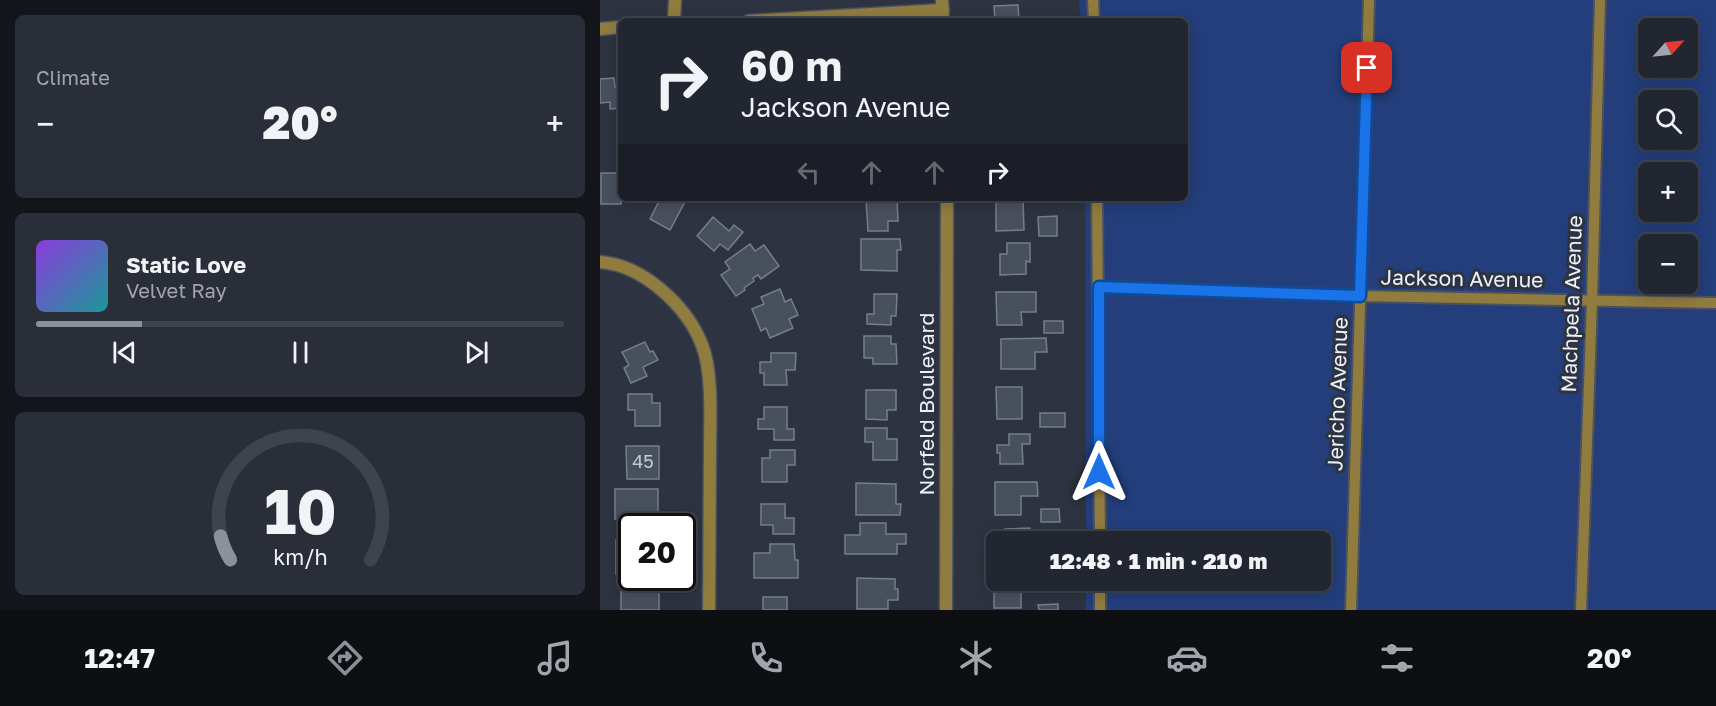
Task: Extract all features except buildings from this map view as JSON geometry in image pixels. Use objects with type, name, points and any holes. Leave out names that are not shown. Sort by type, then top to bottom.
[{"type":"street","points":[[674,18],[675,0]]},
{"type":"street","points":[[802,18],[943,10]]},
{"type":"street","points":[[600,29],[618,27]]},
{"type":"street","name":"Norfeld Boulevard","points":[[946,610],[947,201]]},
{"type":"street","points":[[600,262],[627,269],[652,282],[667,295],[690,322],[702,346],[708,371],[710,418],[709,610]]},
{"type":"lane","points":[[1093,0],[1094,18]]},
{"type":"lane","name":"Jericho Avenue","points":[[1352,610],[1369,0]]},
{"type":"lane","name":"Machpela Avenue","points":[[1581,610],[1600,0]]},
{"type":"lane","points":[[1097,201],[1100,531]]},
{"type":"lane","name":"Jackson Avenue","points":[[1099,287],[1360,296],[1716,303]]},
{"type":"lane","points":[[1100,591],[1100,610]]},
{"type":"shaded area","points":[[1079,0],[1716,0],[1716,610],[1086,610],[1086,591],[1331,591],[1331,531],[1086,531],[1085,201],[1188,201],[1188,18],[1080,18]]},
{"type":"route","points":[[1099,472],[1099,287],[1360,296],[1367,68]]}]
